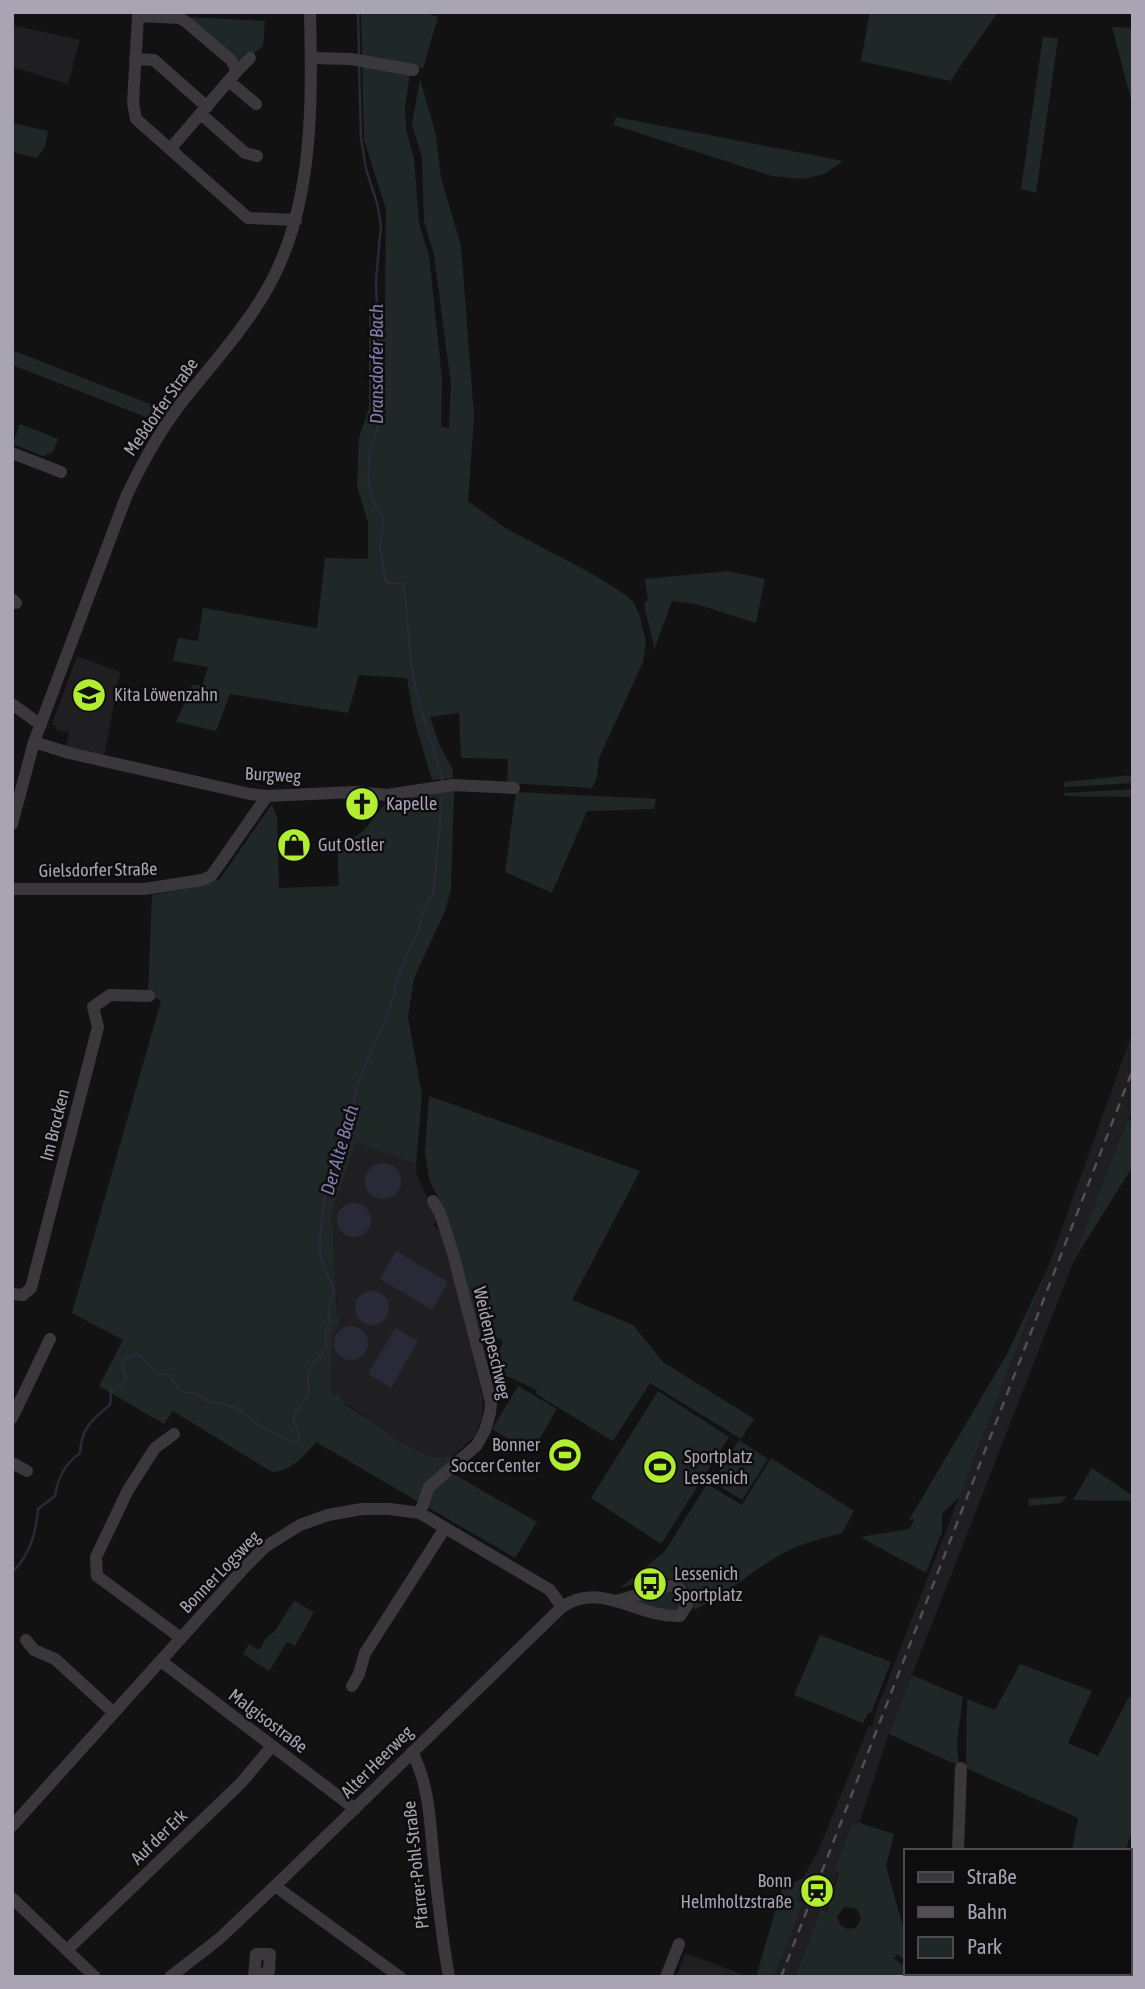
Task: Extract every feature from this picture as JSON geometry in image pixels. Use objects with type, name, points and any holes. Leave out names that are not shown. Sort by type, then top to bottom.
[{"type":"street","name":"Meßdorfer Straße","points":[[12,824],[34,742],[126,497],[140,467],[172,416],[251,312],[270,284],[284,255],[296,220],[312,105],[310,12]]},
{"type":"street","points":[[256,104],[233,76],[231,60],[185,21],[179,18],[138,16],[133,103],[136,119],[248,218],[296,220]]},
{"type":"street","points":[[171,148],[250,58]]},
{"type":"street","points":[[311,58],[351,59],[414,70]]},
{"type":"street","points":[[135,59],[154,60],[245,153],[257,156]]},
{"type":"street","points":[[12,453],[61,472]]},
{"type":"street","points":[[12,704],[41,725]]},
{"type":"street","name":"Burgweg","points":[[34,742],[69,753],[267,796],[355,792],[387,794],[453,785],[514,788]]},
{"type":"street","name":"Gielsdorfer Straße","points":[[12,889],[144,889],[202,880],[211,876],[267,796]]},
{"type":"street","name":"Im Brocken","points":[[12,1294],[23,1295],[31,1288],[97,1027],[93,1007],[110,995],[149,996]]},
{"type":"street","name":"Weidenpeschweg","points":[[420,1513],[429,1487],[477,1445],[491,1413],[491,1402],[454,1257],[440,1213],[433,1201]]},
{"type":"street","points":[[12,1418],[50,1339]]},
{"type":"street","name":"Bonner Logsweg","points":[[174,1434],[155,1447],[128,1490],[96,1557],[97,1576],[181,1638]]},
{"type":"street","points":[[12,1463],[27,1471]]},
{"type":"street","name":"Bonner Logsweg","points":[[12,1826],[260,1553],[300,1525],[328,1515],[362,1509],[420,1513],[550,1590],[562,1607]]},
{"type":"street","points":[[352,1686],[359,1674],[365,1653],[445,1528]]},
{"type":"street","name":"Alter Heerweg","points":[[177,1975],[275,1886],[562,1607],[573,1600],[598,1596],[664,1616],[680,1616],[687,1605],[687,1598],[678,1587],[669,1586],[616,1601]]},
{"type":"street","points":[[26,1640],[34,1650],[55,1659],[114,1713]]},
{"type":"street","name":"Malgisostraße","points":[[160,1661],[355,1809]]},
{"type":"street","name":"Auf der Erk","points":[[67,1950],[241,1783],[272,1746]]},
{"type":"street","name":"Pfarrer-Pohl-Straße","points":[[412,1752],[422,1772],[429,1807],[441,1932],[449,1977]]},
{"type":"street","points":[[958,1849],[961,1768]]},
{"type":"street","points":[[275,1886],[400,1977]]},
{"type":"street","points":[[12,1898],[95,1977]]},
{"type":"street","points":[[666,1977],[667,1958],[679,1944]]},
{"type":"shaded area","points":[[12,25],[80,40],[68,84],[12,67]]},
{"type":"shaded area","name":"Kita Löwenzahn","points":[[77,656],[120,672],[104,757],[65,748],[69,733],[55,729],[56,726],[52,724]]},
{"type":"shaded area","points":[[1133,1031],[1133,1109],[889,1734],[860,1821],[856,1822],[834,1883],[827,1912],[821,1911],[795,1977],[772,1977],[803,1903],[798,1901],[803,1878],[819,1849],[869,1725],[872,1727],[1048,1267]]},
{"type":"shaded area","points":[[356,1141],[416,1164],[417,1175],[438,1220],[433,1225],[443,1234],[483,1399],[482,1417],[474,1437],[453,1456],[432,1457],[391,1437],[331,1394],[332,1332],[337,1316],[332,1212]]},
{"type":"shaded area","points":[[383,1163],[396,1168],[401,1181],[396,1194],[383,1199],[370,1194],[365,1181],[370,1168]]},
{"type":"shaded area","points":[[354,1203],[366,1208],[371,1220],[366,1232],[354,1237],[342,1232],[337,1220],[342,1208]]},
{"type":"shaded area","points":[[396,1251],[448,1282],[432,1310],[380,1279]]},
{"type":"shaded area","points":[[372,1291],[384,1296],[389,1308],[384,1320],[372,1325],[360,1320],[355,1308],[360,1296]]},
{"type":"shaded area","points":[[351,1326],[363,1331],[368,1343],[363,1355],[351,1360],[339,1355],[334,1343],[339,1331]]},
{"type":"shaded area","points":[[395,1328],[418,1341],[391,1388],[368,1374]]},
{"type":"shaded area","points":[[1133,1844],[1133,1977],[1075,1977],[1131,1975]]},
{"type":"shaded area","points":[[685,1953],[744,1975],[744,1977],[676,1977]]},
{"type":"green space","points":[[361,12],[423,12],[438,17],[423,68],[411,67],[405,107],[406,129],[414,159],[419,223],[429,256],[442,379],[441,427],[449,428],[451,384],[434,255],[424,221],[422,157],[412,125],[420,79],[436,135],[441,178],[461,246],[474,417],[468,501],[505,528],[591,573],[624,594],[633,601],[639,614],[646,641],[643,662],[599,758],[597,777],[592,788],[507,783],[508,759],[461,758],[459,713],[430,717],[440,746],[453,770],[453,778],[432,780],[413,715],[407,678],[359,675],[348,713],[230,694],[216,731],[176,722],[192,685],[202,685],[208,667],[173,661],[178,638],[198,641],[203,608],[317,628],[325,558],[368,559],[368,522],[357,486],[359,438],[369,408],[369,316],[385,316],[386,209],[364,140]]},
{"type":"green space","points":[[870,12],[998,12],[950,81],[861,61]]},
{"type":"green space","points":[[186,17],[265,21],[263,46],[251,56],[246,52],[239,60]]},
{"type":"green space","points":[[1112,27],[1133,28],[1133,107]]},
{"type":"green space","points":[[1043,37],[1058,38],[1036,193],[1021,189]]},
{"type":"green space","points":[[616,117],[843,161],[824,174],[803,179],[772,176],[614,125]]},
{"type":"green space","points":[[12,123],[48,131],[45,147],[37,158],[12,152]]},
{"type":"green space","points":[[12,350],[165,410],[159,422],[12,365]]},
{"type":"green space","points":[[20,424],[58,439],[53,452],[43,456],[13,444]]},
{"type":"green space","points":[[728,571],[765,579],[756,623],[696,604],[672,601],[654,650],[644,603],[648,600],[645,579]]},
{"type":"green space","points":[[1133,775],[1133,783],[1064,787],[1064,782]]},
{"type":"green space","points":[[1133,789],[1133,797],[1064,796],[1064,793]]},
{"type":"green space","points":[[454,790],[451,889],[445,911],[414,978],[408,1017],[422,1095],[416,1164],[356,1142],[332,1212],[337,1316],[340,1319],[338,1327],[332,1333],[331,1394],[339,1394],[344,1404],[382,1428],[391,1437],[432,1457],[453,1456],[452,1473],[537,1522],[515,1558],[316,1442],[292,1466],[272,1472],[173,1411],[164,1424],[99,1386],[123,1340],[72,1313],[161,1001],[148,994],[152,895],[204,885],[220,879],[272,804],[277,818],[279,888],[339,886],[337,841],[362,832],[388,801]]},
{"type":"green space","points":[[516,792],[656,799],[654,809],[587,811],[552,893],[505,872]]},
{"type":"green space","points":[[429,1096],[640,1171],[572,1300],[633,1325],[663,1362],[754,1419],[741,1439],[650,1383],[613,1441],[536,1394],[537,1390],[491,1369],[503,1342],[501,1339],[484,1338],[477,1331],[440,1201],[429,1179],[425,1153]]},
{"type":"green space","points":[[1128,1120],[1133,1122],[1133,1166],[1072,1263]]},
{"type":"green space","points":[[1048,1267],[959,1497],[942,1514],[942,1532],[926,1573],[860,1537],[909,1529],[915,1519],[909,1520],[1006,1356]]},
{"type":"green space","points":[[518,1386],[557,1409],[531,1453],[492,1429]]},
{"type":"green space","name":"Sportplatz Lessenich","points":[[658,1391],[729,1437],[661,1544],[591,1498]]},
{"type":"green space","points":[[739,1440],[768,1459],[742,1500],[713,1482]]},
{"type":"green space","points":[[771,1458],[854,1511],[842,1533],[789,1550],[694,1610],[690,1590],[674,1580],[648,1580],[620,1588],[665,1551],[707,1484],[742,1505]]},
{"type":"green space","points":[[1092,1468],[1133,1496],[1133,1501],[1073,1500]]},
{"type":"green space","points":[[1067,1496],[1061,1503],[1029,1506],[1028,1499]]},
{"type":"green space","points":[[669,1592],[676,1593],[681,1600],[680,1607],[674,1611],[637,1605],[638,1600]]},
{"type":"green space","points":[[294,1601],[314,1612],[295,1646],[287,1642],[269,1671],[243,1654],[249,1644],[259,1650]]},
{"type":"green space","points":[[820,1635],[891,1662],[871,1713],[868,1713],[863,1723],[794,1695]]},
{"type":"green space","points":[[1020,1664],[1092,1691],[1068,1743],[1098,1756],[1129,1697],[1133,1699],[1133,1829],[1126,1849],[1072,1849],[1078,1818],[966,1768],[967,1699],[995,1710]]},
{"type":"green space","points":[[912,1675],[963,1697],[957,1742],[959,1766],[889,1734]]},
{"type":"green space","points":[[860,1821],[894,1834],[886,1866],[904,1928],[904,1959],[897,1954],[894,1958],[904,1966],[904,1975],[916,1977],[795,1977],[821,1910],[827,1912],[839,1871],[835,1870],[852,1826]],"holes":[[[844,1907],[857,1910],[860,1921],[855,1928],[847,1929],[840,1925],[837,1917]]]},
{"type":"green space","points":[[803,1878],[805,1882],[798,1901],[803,1903],[775,1975],[756,1977],[782,1888]]},
{"type":"waterway","name":"Dransdorfer Bach","points":[[358,12],[359,54]]},
{"type":"waterway","name":"Dransdorfer Bach","points":[[359,65],[361,138],[381,225],[376,280],[378,427],[370,453],[368,482],[375,506],[384,519],[380,546],[385,579],[388,583],[401,583],[404,587],[411,663],[417,695],[443,781]]},
{"type":"waterway","name":"Der Alte Bach","points":[[12,1572],[31,1544],[38,1509],[55,1496],[63,1472],[80,1453],[89,1425],[110,1405],[111,1391],[124,1383],[126,1378],[122,1365],[126,1358],[135,1354],[141,1356],[156,1374],[169,1375],[185,1393],[195,1393],[210,1402],[239,1409],[258,1425],[295,1443],[299,1440],[294,1415],[305,1401],[309,1387],[309,1369],[326,1349],[326,1329],[330,1321],[328,1310],[334,1291],[321,1258],[319,1244],[327,1179],[350,1120],[359,1080],[390,1009],[400,971],[433,893],[443,791]]},
{"type":"railway","points":[[781,1977],[1133,1069]]},
{"type":"place","name":"Kita Löwenzahn","points":[[89,695]]},
{"type":"place","name":"Kapelle","points":[[362,804]]},
{"type":"place","name":"Gut Ostler","points":[[294,845]]},
{"type":"place","name":"Bonner Soccer Center","points":[[565,1455]]},
{"type":"place","name":"Sportplatz Lessenich","points":[[660,1467]]},
{"type":"place","name":"Lessenich Sportplatz","points":[[650,1584]]},
{"type":"place","name":"Bonn Helmholtzstraße","points":[[817,1891]]}]
